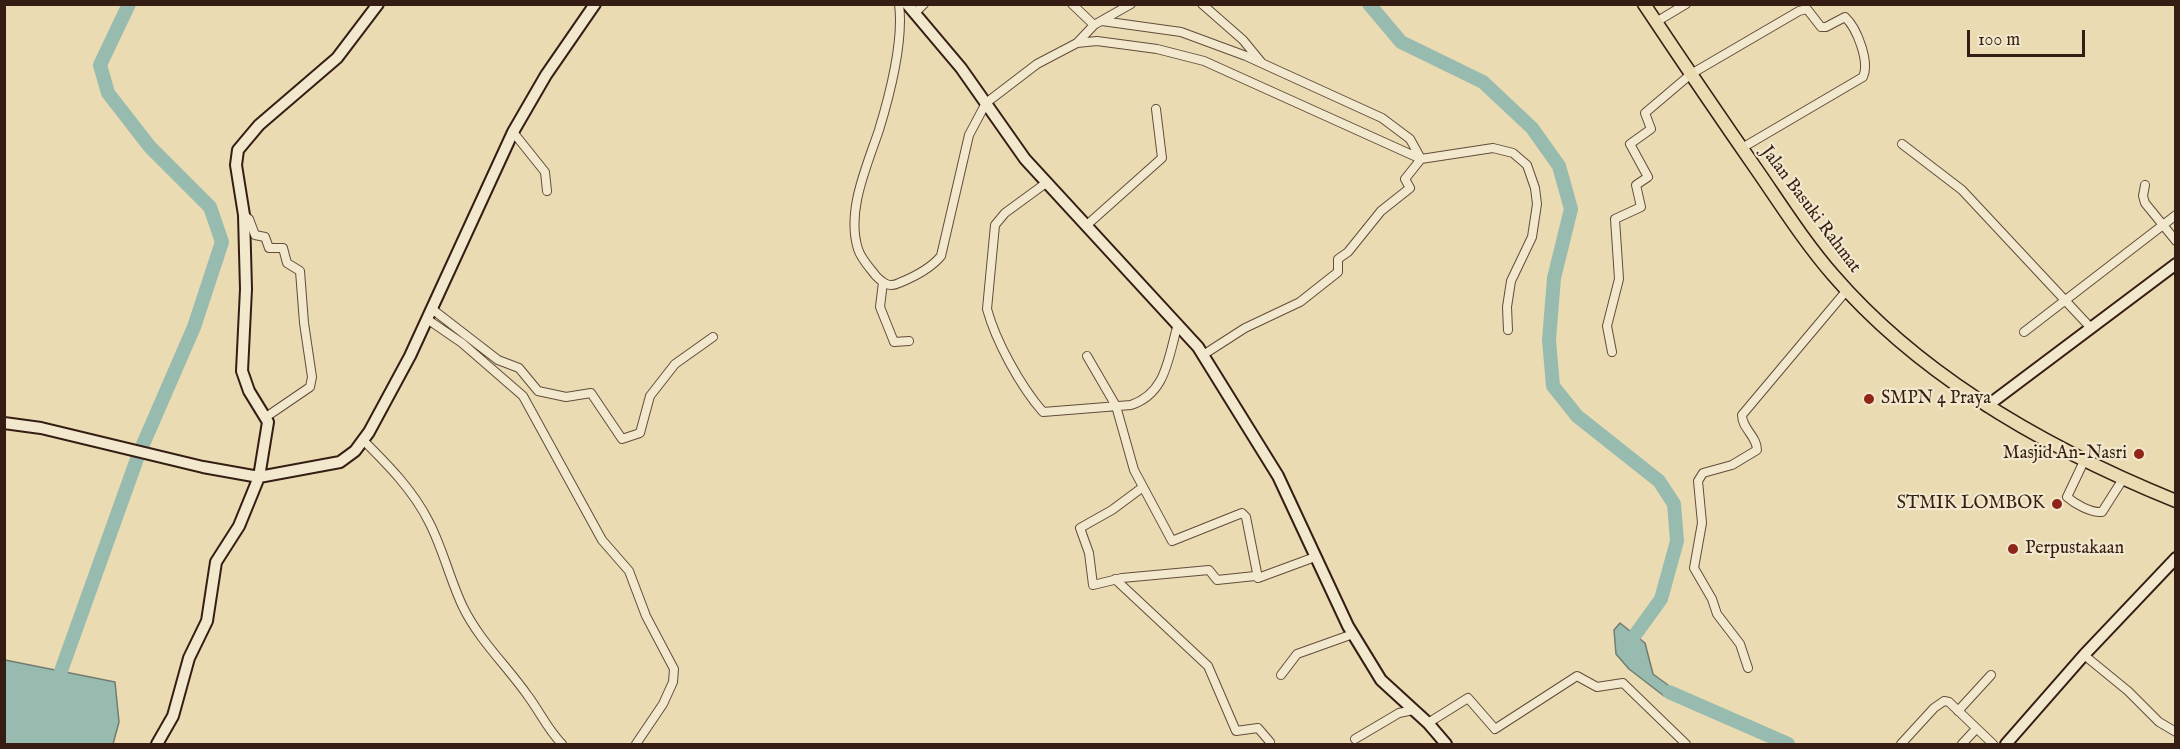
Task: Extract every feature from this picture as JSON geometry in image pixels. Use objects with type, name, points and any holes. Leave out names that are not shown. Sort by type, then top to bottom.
[{"type":"main road","name":"Jalan Basuki Rahmat","points":[[1644,4],[1813,251],[1847,290],[1906,345],[1987,406],[2123,479],[2175,501]]},
{"type":"street","points":[[157,744],[173,716],[189,658],[207,621],[216,562],[239,526],[259,477],[268,428],[266,417],[249,391],[242,370],[241,353],[247,318],[244,215],[236,165],[238,150],[259,126],[338,58],[378,4]]},
{"type":"street","points":[[4,423],[259,477],[289,474],[340,462],[363,440],[410,356],[513,132],[546,75],[595,4]]},
{"type":"street","points":[[899,4],[901,23],[891,88],[856,215],[858,250],[883,282],[893,286],[926,268],[940,256],[969,135],[986,104],[1037,64],[1077,43],[1094,25],[1131,4]]},
{"type":"street","points":[[907,4],[961,68],[1046,183],[1088,224],[1203,355],[1282,483],[1353,634],[1381,680],[1428,723],[1446,744]]},
{"type":"street","points":[[915,14],[924,4]]},
{"type":"street","points":[[1072,4],[1094,25]]},
{"type":"street","points":[[1202,4],[1243,40],[1261,63]]},
{"type":"street","points":[[1656,22],[1686,4]]},
{"type":"street","points":[[1612,352],[1607,326],[1619,279],[1615,219],[1641,207],[1636,184],[1648,178],[1630,143],[1651,129],[1645,113],[1691,74],[1803,10],[1811,12],[1821,27],[1833,25],[1844,16],[1859,39],[1865,72],[1863,77],[1742,148]]},
{"type":"street","points":[[1102,21],[1182,32],[1261,63],[1382,118],[1410,139],[1421,159]]},
{"type":"street","points":[[1077,43],[1096,41],[1193,57],[1421,159],[1493,148],[1513,153],[1527,165],[1535,188],[1536,219],[1532,237],[1511,281],[1507,307],[1508,330]]},
{"type":"street","points":[[1088,224],[1162,158],[1156,109]]},
{"type":"street","points":[[513,132],[545,171],[547,192]]},
{"type":"street","points":[[1902,144],[1962,190],[2090,327]]},
{"type":"street","points":[[1203,355],[1245,328],[1300,302],[1329,281],[1339,271],[1338,259],[1348,252],[1367,226],[1410,188],[1405,179],[1421,159]]},
{"type":"street","points":[[1046,183],[1005,213],[995,225],[987,309],[991,323],[1030,398],[1043,412],[1116,406],[1144,401],[1160,384],[1178,324]]},
{"type":"street","points":[[2145,185],[2144,201],[2175,241]]},
{"type":"street","points":[[244,215],[249,219],[255,235],[266,237],[270,248],[283,248],[286,261],[300,271],[304,323],[312,377],[310,387],[266,417]]},
{"type":"street","points":[[2024,332],[2175,215]]},
{"type":"street","points":[[1987,406],[2175,264]]},
{"type":"street","points":[[883,282],[880,307],[894,342],[897,344],[909,340]]},
{"type":"street","points":[[1748,668],[1740,645],[1718,614],[1694,568],[1702,523],[1698,481],[1704,473],[1732,465],[1757,450],[1756,442],[1743,424],[1742,415],[1847,290]]},
{"type":"street","points":[[432,309],[498,360],[519,368],[538,391],[566,397],[591,393],[622,439],[640,433],[650,396],[675,364],[713,337]]},
{"type":"street","points":[[427,320],[462,343],[523,396],[602,540],[629,571],[643,611],[674,669],[673,682],[667,697],[636,744]]},
{"type":"street","points":[[1087,356],[1116,406],[1134,470],[1173,542],[1238,513],[1245,514],[1256,576]]},
{"type":"street","points":[[363,440],[394,471],[420,505],[437,539],[460,599],[476,629],[529,697],[551,734],[562,744]]},
{"type":"street","points":[[2085,459],[2067,497],[2078,504],[2096,512],[2102,512],[2123,479]]},
{"type":"street","points":[[1143,487],[1112,510],[1080,528],[1089,553],[1093,585],[1115,579],[1209,570],[1217,580],[1256,576],[1261,578],[1315,557]]},
{"type":"street","points":[[2006,744],[2084,655],[2175,558]]},
{"type":"street","points":[[1115,579],[1208,666],[1236,731],[1258,728],[1270,742]]},
{"type":"street","points":[[1281,675],[1297,654],[1353,634]]},
{"type":"street","points":[[2084,655],[2128,691],[2159,722],[2175,732]]},
{"type":"street","points":[[1958,711],[1991,675]]},
{"type":"street","points":[[1428,723],[1468,698],[1492,728],[1497,729],[1575,676],[1594,687],[1623,684],[1686,744]]},
{"type":"street","points":[[1901,744],[1941,703],[1949,702],[1993,744]]},
{"type":"street","points":[[1355,739],[1400,713],[1413,710]]},
{"type":"street","points":[[1962,744],[1976,729]]},
{"type":"water","points":[[1620,623],[1645,643],[1653,674],[1672,688],[1664,696],[1629,669],[1616,654],[1614,630]]},
{"type":"water","points":[[5,660],[115,682],[119,722],[113,744],[5,744]]},
{"type":"waterway","points":[[61,671],[138,456],[194,327],[222,242],[210,207],[150,147],[108,93],[100,65],[129,4]]},
{"type":"waterway","points":[[1369,4],[1401,42],[1483,82],[1532,128],[1559,166],[1571,209],[1554,278],[1549,340],[1553,386],[1577,416],[1659,481],[1674,504],[1677,541],[1661,599],[1635,635]]},
{"type":"waterway","points":[[1669,692],[1788,744]]},
{"type":"place","name":"SMPN 4 Praya","points":[[1869,399]]},
{"type":"place","name":"Masjid An-Nasri","points":[[2139,454]]},
{"type":"place","name":"STMIK LOMBOK","points":[[2057,504]]},
{"type":"place","name":"Perpustakaan","points":[[2013,549]]}]
